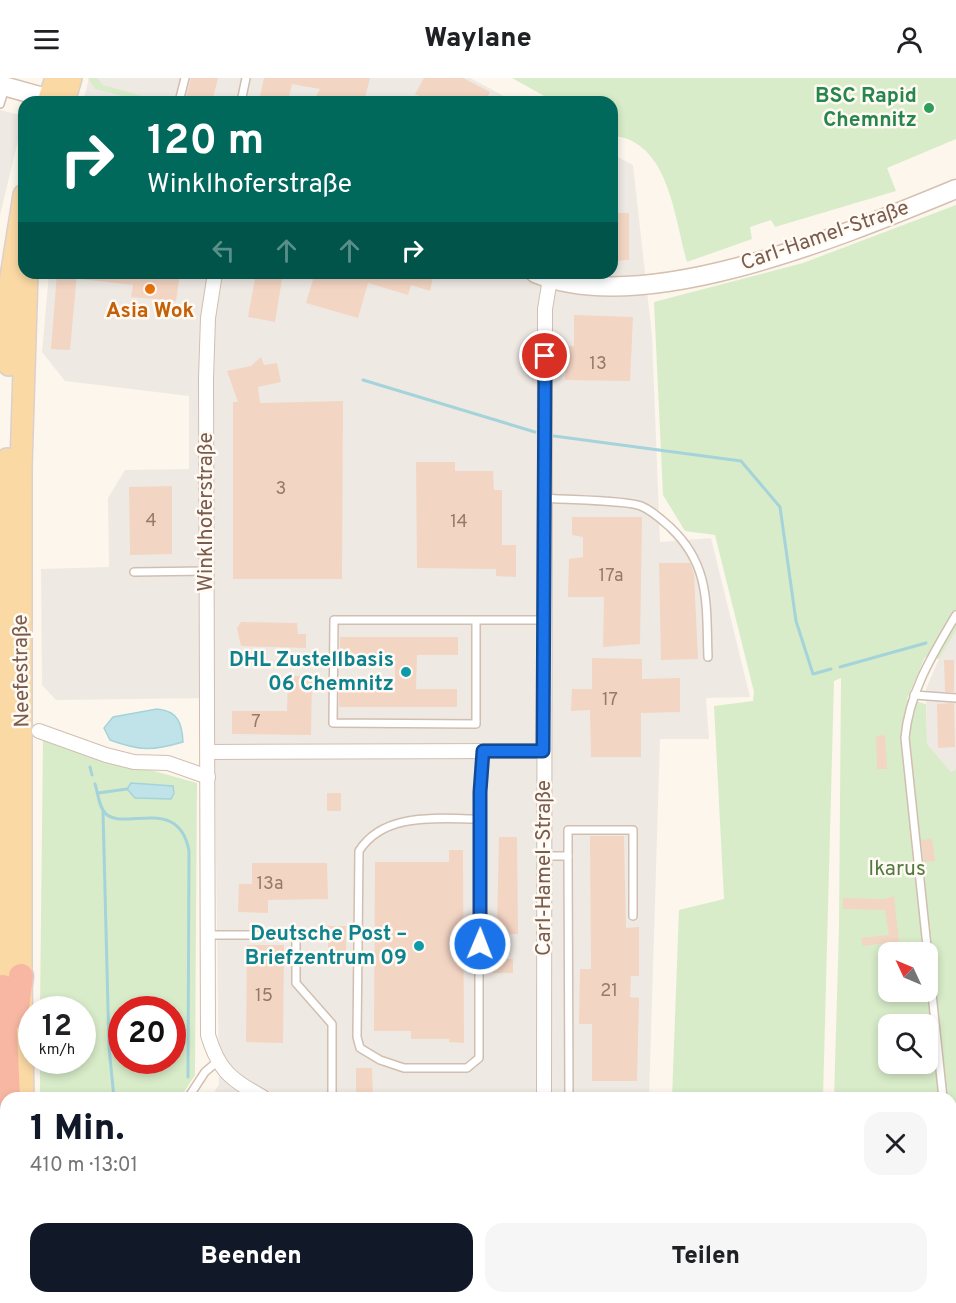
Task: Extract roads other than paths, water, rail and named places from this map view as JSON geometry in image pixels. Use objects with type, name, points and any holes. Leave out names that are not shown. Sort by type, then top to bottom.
[{"type":"highway","name":"Neefestraße","points":[[8,991],[8,1092]]},
{"type":"main road","points":[[56,78],[56,96]]},
{"type":"main road","points":[[59,96],[71,78]]},
{"type":"main road","points":[[2,92],[26,96]]},
{"type":"main road","name":"Carl-Hamel-Straße","points":[[559,279],[597,286],[653,283],[717,272],[795,251],[956,189]]},
{"type":"main road","name":"Neefestraße","points":[[8,991],[6,954],[6,496],[10,283],[18,233]]},
{"type":"main road","name":"Neefestraße","points":[[8,991],[21,414],[27,279]]},
{"type":"main road","points":[[8,991],[23,1092]]},
{"type":"street","name":"Winklhoferstraße","points":[[214,279],[207,343],[208,1035],[218,1061],[231,1079],[254,1092]]},
{"type":"street","name":"Carl-Hamel-Straße","points":[[543,279],[544,1092]]},
{"type":"street","points":[[39,731],[106,755],[134,762],[168,764],[208,777]]},
{"type":"street","points":[[208,752],[543,751]]},
{"type":"lane","points":[[180,96],[185,78]]},
{"type":"lane","points":[[242,96],[246,78]]},
{"type":"lane","points":[[544,498],[640,505],[657,516],[683,540],[699,565],[705,585],[708,657]]},
{"type":"lane","points":[[134,572],[207,571]]},
{"type":"lane","points":[[942,1092],[905,738],[914,695],[933,653],[956,615]]},
{"type":"lane","points":[[476,620],[476,723],[333,723],[334,620],[476,620],[544,620]]},
{"type":"lane","points":[[914,695],[956,698]]},
{"type":"lane","points":[[480,819],[399,822],[364,843],[359,851],[356,1023],[360,1048],[380,1060],[404,1068],[471,1066],[479,1058],[480,819],[483,751]]},
{"type":"lane","points":[[569,1092],[568,830],[633,830],[633,916]]},
{"type":"lane","points":[[544,856],[568,856]]},
{"type":"lane","points":[[208,935],[296,935],[296,983],[332,1024],[332,1092]]},
{"type":"lane","points":[[480,957],[500,957]]},
{"type":"lane","points":[[192,1092],[204,1072],[218,1061]]},
{"type":"water","points":[[157,709],[170,712],[178,719],[183,742],[163,747],[138,748],[110,740],[104,728],[113,717]]},
{"type":"water","points":[[131,783],[173,786],[174,793],[171,799],[135,798],[127,789]]},
{"type":"waterway","points":[[363,380],[535,432]]},
{"type":"waterway","points":[[554,436],[741,461],[780,507],[796,621],[813,674],[831,669]]},
{"type":"waterway","points":[[840,667],[926,643]]},
{"type":"waterway","points":[[90,767],[92,775]]},
{"type":"waterway","points":[[95,784],[100,804],[106,814],[126,819],[163,819],[174,824],[183,834],[189,851],[188,1077]]},
{"type":"waterway","points":[[98,793],[127,789]]},
{"type":"waterway","points":[[103,812],[109,1047],[113,1092]]},
{"type":"place","name":"BSC Rapid Chemnitz","points":[[929,108]]},
{"type":"place","name":"Asia Wok","points":[[150,289]]},
{"type":"place","name":"DHL Zustellbasis 06 Chemnitz","points":[[406,672]]},
{"type":"place","name":"Deutsche Post – Briefzentrum 09","points":[[419,946]]},
{"type":"park label","name":"Ikarus","points":[[897,869]]}]
